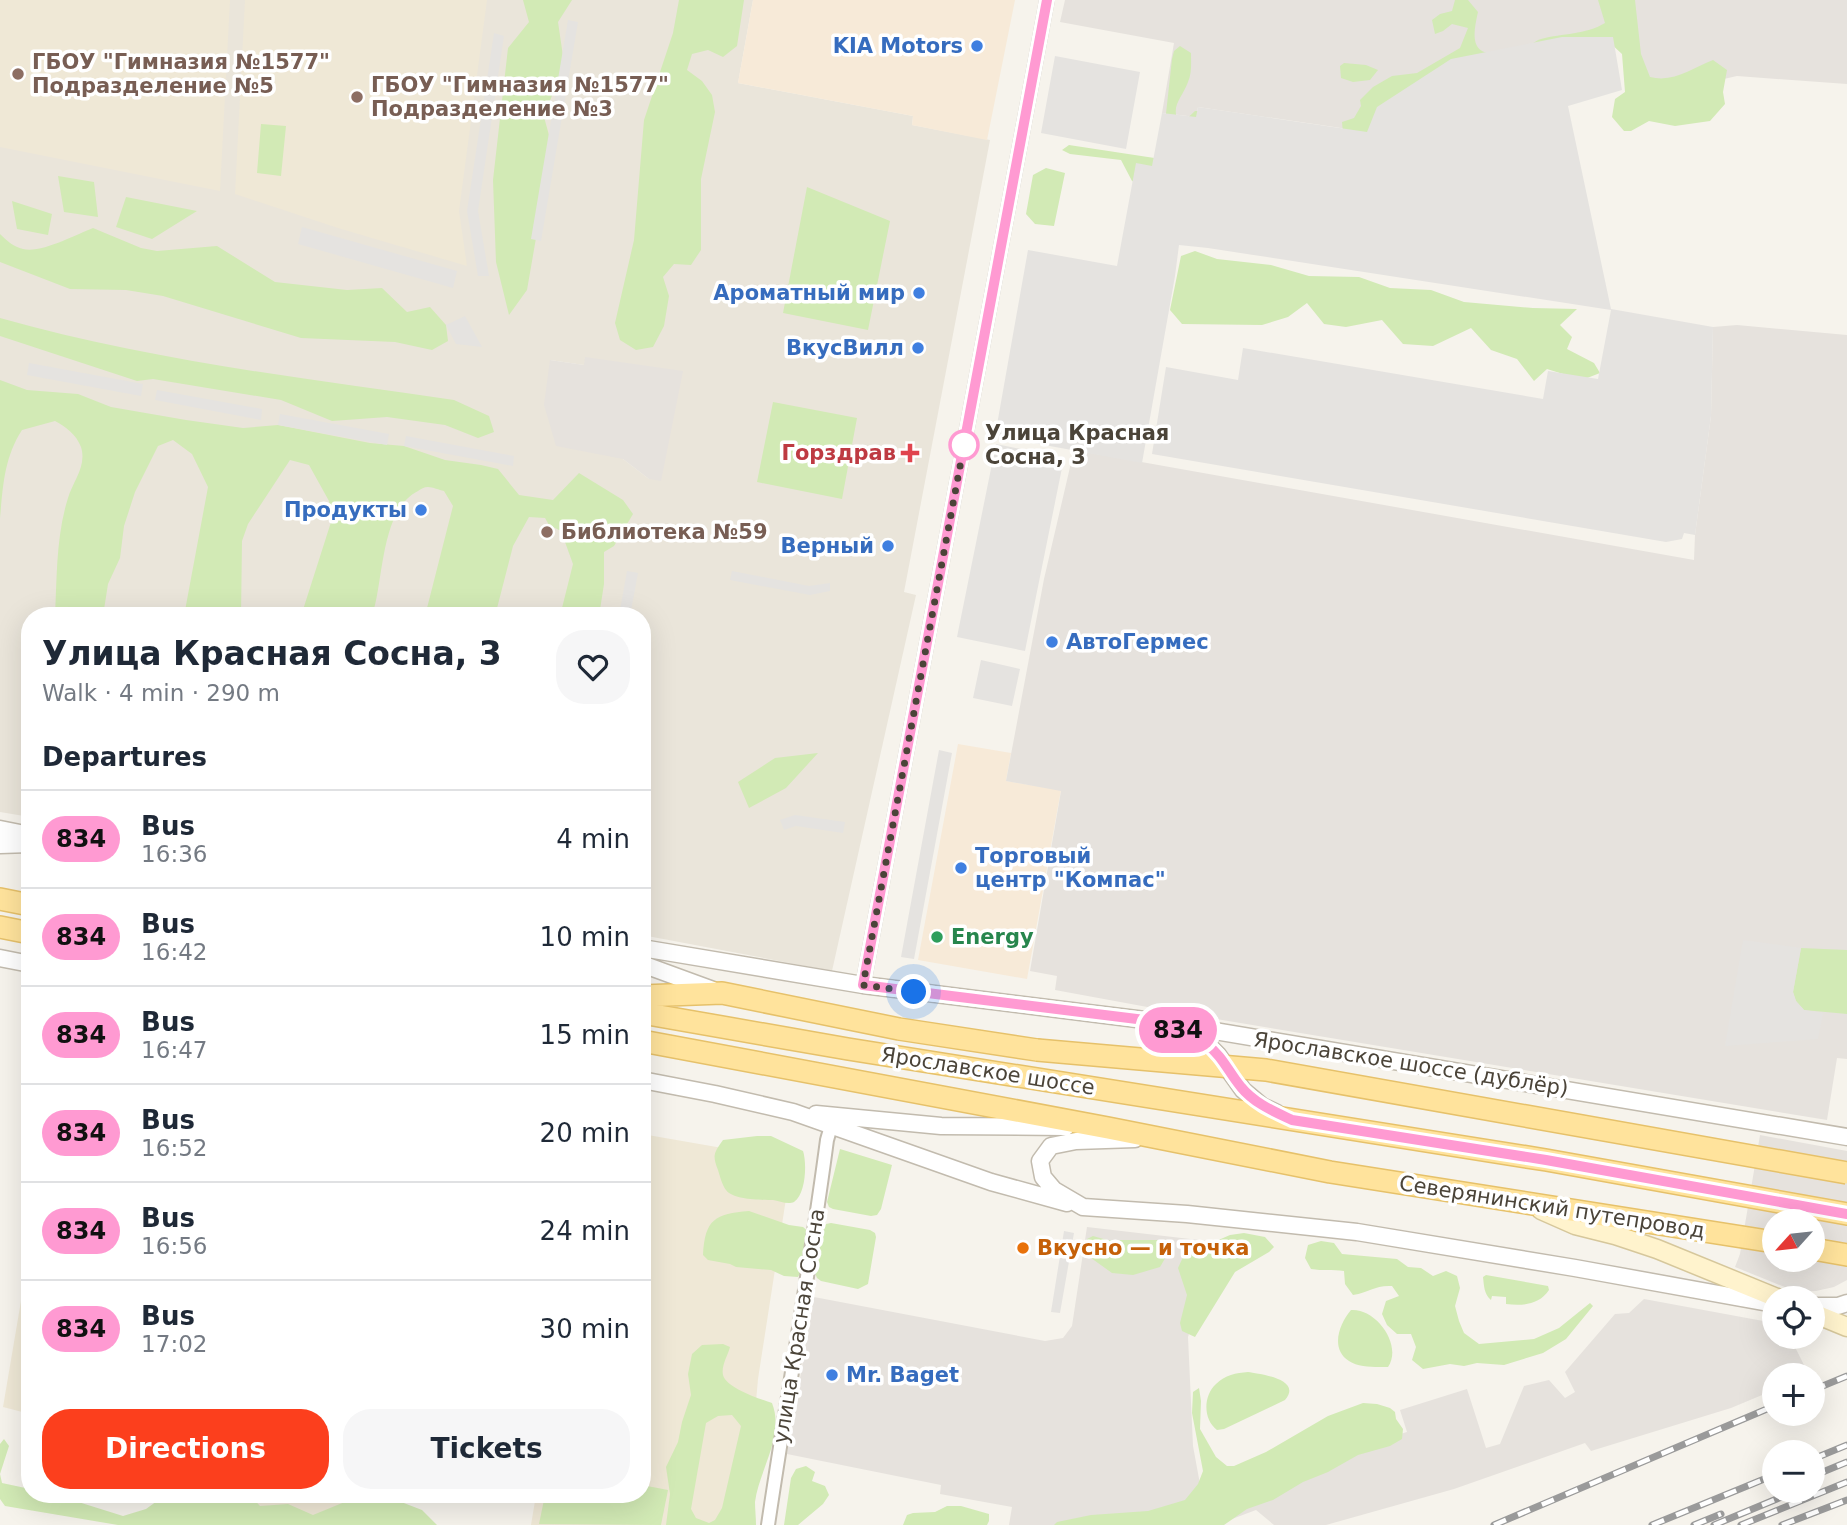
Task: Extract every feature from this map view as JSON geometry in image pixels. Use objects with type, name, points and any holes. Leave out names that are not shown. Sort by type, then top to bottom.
[{"type":"main road","points":[[0,899],[21,903]]},
{"type":"main road","points":[[0,927],[21,931]]},
{"type":"main road","points":[[651,996],[722,993],[899,1029],[1037,1050],[1266,1070],[1847,1173]]},
{"type":"main road","name":"Ярославское шоссе","points":[[651,1015],[1334,1128]]},
{"type":"main road","name":"Ярославское шоссе","points":[[651,1043],[1330,1172]]},
{"type":"main road","name":"Северянинский путепровод","points":[[1334,1128],[1546,1160],[1847,1214]]},
{"type":"main road","name":"Северянинский путепровод","points":[[1330,1172],[1762,1240]]},
{"type":"main road","points":[[1521,1202],[1575,1225],[1657,1249],[1762,1292]]},
{"type":"main road","points":[[1825,1251],[1847,1255]]},
{"type":"main road","points":[[1825,1318],[1847,1327]]},
{"type":"street","points":[[863,985],[1047,0]]},
{"type":"street","points":[[0,829],[21,833]]},
{"type":"street","points":[[0,845],[21,844]]},
{"type":"street","name":"Ярославское шоссе (дублёр)","points":[[651,950],[863,985],[1161,1022],[1847,1137]]},
{"type":"street","points":[[0,958],[21,962]]},
{"type":"street","points":[[651,967],[722,993]]},
{"type":"street","points":[[1161,1022],[1206,1044],[1218,1055],[1242,1090],[1262,1106],[1292,1120]]},
{"type":"street","points":[[651,1082],[793,1112],[991,1182],[1083,1207],[1200,1215],[1357,1232],[1762,1302]]},
{"type":"street","points":[[793,1112],[941,1126],[1108,1128]]},
{"type":"street","name":"улица Красная Сосна","points":[[768,1525],[831,1126]]},
{"type":"street","points":[[1083,1207],[1054,1190],[1042,1177],[1041,1161],[1051,1146],[1076,1141],[1152,1138]]},
{"type":"street","points":[[1825,1306],[1847,1303]]},
{"type":"shaded area","points":[[0,0],[753,0],[738,83],[913,116],[912,125],[990,140],[904,592],[916,595],[832,971],[651,937],[651,607],[21,607],[21,816],[0,812]],"holes":[[[550,360],[584,365],[649,479],[623,459]]]},
{"type":"shaded area","points":[[0,0],[230,0],[220,191],[0,147]]},
{"type":"shaded area","name":"ГБОУ \"Гимназия №1577\" Подразделение №3","points":[[245,0],[487,0],[459,211],[467,266],[235,194]]},
{"type":"shaded area","points":[[753,0],[1015,0],[987,140],[912,125],[913,116],[738,83]]},
{"type":"shaded area","points":[[1065,0],[1847,0],[1847,84],[1737,76],[1644,97],[1630,36],[1368,132],[1198,107],[1196,117],[1162,113],[1174,43],[1060,22]]},
{"type":"shaded area","points":[[568,20],[578,22],[541,241],[531,239]]},
{"type":"shaded area","points":[[494,33],[504,36],[478,211],[489,276],[478,276],[467,211]]},
{"type":"shaded area","points":[[1562,37],[1613,37],[1622,90],[1568,106],[1611,309],[1713,327],[1711,416],[1695,535],[1684,533],[1682,539],[1666,542],[1152,454],[1166,367],[1238,380],[1243,348],[1543,399],[1548,371],[1598,379],[1611,310],[1208,248],[1179,245],[1142,463],[995,436],[1028,250],[1117,266],[1136,163],[1152,166],[1162,113],[1196,117],[1198,107],[1367,132],[1377,107],[1451,59]]},
{"type":"shaded area","points":[[1055,56],[1140,72],[1126,149],[1041,133]]},
{"type":"shaded area","points":[[302,227],[457,271],[453,288],[298,244]]},
{"type":"shaded area","points":[[465,316],[482,347],[456,344],[446,325]]},
{"type":"shaded area","points":[[1737,325],[1847,335],[1847,1059],[1837,1058],[1827,1120],[1055,990],[1057,976],[1030,971],[1061,791],[1006,781],[1044,579],[1074,450],[1694,560],[1711,416],[1713,327]]},
{"type":"shaded area","points":[[585,357],[683,371],[661,481],[649,479],[623,459],[556,446],[544,405],[550,360],[584,365]]},
{"type":"shaded area","points":[[29,363],[143,384],[141,396],[27,375]]},
{"type":"shaded area","points":[[157,390],[262,409],[261,420],[155,400]]},
{"type":"shaded area","points":[[280,414],[389,434],[387,445],[278,425]]},
{"type":"shaded area","points":[[406,436],[514,456],[513,466],[404,446]]},
{"type":"shaded area","points":[[996,444],[1064,458],[1025,651],[957,637]]},
{"type":"shaded area","points":[[627,571],[638,573],[632,607],[621,607]]},
{"type":"shaded area","points":[[732,571],[809,586],[830,583],[830,591],[810,595],[730,580]]},
{"type":"shaded area","points":[[981,660],[1020,669],[1012,706],[973,698]]},
{"type":"shaded area","points":[[958,744],[1011,753],[1006,781],[1061,790],[1027,979],[918,960]]},
{"type":"shaded area","points":[[939,750],[952,753],[914,959],[901,957]]},
{"type":"shaded area","points":[[795,815],[845,822],[843,833],[796,826],[784,830],[780,820]]},
{"type":"shaded area","points":[[1743,940],[1801,948],[1793,992],[1796,1001],[1804,1010],[1823,1013],[1818,1039],[1725,1046]]},
{"type":"shaded area","points":[[1760,1135],[1847,1151],[1847,1280],[1825,1289],[1825,1286],[1782,1286],[1735,1267],[1740,1254]]},
{"type":"shaded area","points":[[651,1136],[792,1160],[758,1379],[745,1525],[531,1525],[535,1503],[651,1503]]},
{"type":"shaded area","points":[[1087,1227],[1216,1242],[1188,1337],[1193,1446],[1202,1495],[1407,1432],[1400,1410],[1467,1389],[1486,1448],[1500,1444],[1524,1386],[1549,1380],[1565,1398],[1575,1392],[1565,1372],[1615,1314],[1629,1313],[1644,1299],[1762,1321],[1762,1349],[1796,1349],[1803,1363],[1762,1363],[1762,1395],[1731,1408],[1591,1451],[1585,1443],[1454,1489],[1326,1525],[1274,1525],[1256,1510],[1216,1525],[1009,1525],[1012,1507],[940,1494],[941,1485],[787,1454],[814,1297],[1045,1341],[1063,1338],[1072,1326]]},
{"type":"shaded area","points":[[1064,1231],[1074,1233],[1060,1313],[1051,1312]]},
{"type":"shaded area","points":[[21,1301],[21,1412],[3,1407]]},
{"type":"shaded area","points":[[176,1503],[375,1503],[371,1525],[172,1525]]},
{"type":"green space","points":[[523,0],[572,0],[558,22],[564,63],[544,117],[552,146],[527,290],[509,315],[496,262],[493,180],[508,48],[529,22]]},
{"type":"green space","points":[[679,0],[744,0],[737,46],[723,57],[708,50],[692,54],[687,70],[702,81],[712,95],[715,112],[701,179],[701,250],[691,265],[674,264],[663,277],[669,296],[664,326],[653,347],[636,350],[620,340],[615,323],[634,240],[644,120],[673,33]]},
{"type":"green space","points":[[1455,0],[1468,0],[1478,12],[1475,36],[1478,48],[1490,53],[1500,53],[1519,51],[1541,39],[1582,32],[1605,23],[1598,0],[1635,0],[1641,54],[1650,77],[1667,78],[1683,74],[1713,60],[1727,70],[1723,92],[1725,104],[1710,121],[1675,126],[1649,121],[1631,131],[1624,131],[1612,117],[1615,99],[1625,92],[1622,54],[1608,41],[1366,143],[1343,133],[1342,122],[1354,118],[1361,106],[1360,100],[1373,87],[1392,76],[1417,73],[1460,48],[1468,28],[1452,24],[1435,34],[1432,20],[1440,14],[1452,11]]},
{"type":"green space","points":[[1180,46],[1191,53],[1191,72],[1176,108],[1180,125],[1195,111],[1211,111],[1140,184],[1132,181],[1121,160],[1070,154],[1062,150],[1069,145],[1161,159],[1172,59],[1174,51]]},
{"type":"green space","points":[[1344,63],[1366,65],[1378,70],[1370,80],[1353,82],[1341,78],[1340,66]]},
{"type":"green space","points":[[261,124],[286,126],[281,176],[257,173]]},
{"type":"green space","points":[[1046,168],[1065,173],[1054,226],[1035,224],[1026,214],[1033,175]]},
{"type":"green space","points":[[58,176],[94,182],[98,217],[64,212]]},
{"type":"green space","points":[[807,187],[890,221],[868,330],[783,313]]},
{"type":"green space","points":[[126,197],[197,211],[152,239],[116,227]]},
{"type":"green space","points":[[12,201],[52,214],[48,235],[17,229]]},
{"type":"green space","points":[[93,228],[141,248],[157,251],[217,246],[275,282],[347,290],[382,288],[407,312],[430,307],[446,325],[448,341],[432,350],[395,342],[301,338],[163,296],[126,290],[70,289],[0,262],[0,234],[17,247],[30,250],[48,246]]},
{"type":"green space","points":[[1195,251],[1217,259],[1271,265],[1309,276],[1359,277],[1390,288],[1431,290],[1464,302],[1577,309],[1560,325],[1572,337],[1567,349],[1594,363],[1600,373],[1582,380],[1547,369],[1534,381],[1517,359],[1491,350],[1471,328],[1433,346],[1403,344],[1382,320],[1346,327],[1324,324],[1307,303],[1288,317],[1262,325],[1182,324],[1170,310],[1181,256]]},
{"type":"green space","points":[[0,318],[169,357],[454,400],[489,416],[494,432],[478,438],[445,425],[387,417],[332,421],[281,400],[153,379],[137,381],[0,336]]},
{"type":"green space","points":[[0,380],[27,390],[78,394],[111,407],[186,420],[243,428],[278,425],[370,443],[404,446],[445,460],[498,469],[519,495],[553,500],[579,473],[623,500],[633,514],[614,546],[604,552],[600,607],[562,607],[573,564],[561,531],[549,525],[545,518],[529,517],[513,546],[497,607],[427,607],[453,506],[444,491],[424,488],[406,500],[396,514],[385,548],[374,607],[304,607],[332,519],[329,501],[309,465],[290,460],[248,524],[242,541],[241,607],[186,607],[208,487],[192,454],[173,440],[158,446],[135,492],[124,526],[120,558],[108,584],[104,607],[55,607],[61,527],[68,498],[81,467],[82,454],[76,438],[55,421],[22,430],[8,462],[0,518]]},
{"type":"green space","points":[[773,402],[857,418],[842,499],[757,482]]},
{"type":"green space","points":[[818,753],[786,788],[749,808],[738,782],[775,758]]},
{"type":"green space","points":[[1801,948],[1847,950],[1847,1014],[1804,1010],[1796,1001],[1793,992]]},
{"type":"green space","points":[[771,1136],[803,1151],[803,1186],[794,1202],[741,1198],[725,1188],[715,1161],[718,1148],[723,1140]]},
{"type":"green space","points":[[840,1149],[892,1165],[881,1209],[877,1215],[829,1207],[827,1202]]},
{"type":"green space","points":[[749,1211],[803,1227],[809,1232],[805,1265],[798,1277],[784,1276],[771,1270],[736,1267],[708,1260],[703,1255],[706,1233],[714,1221],[728,1214]]},
{"type":"green space","points":[[826,1224],[875,1233],[868,1284],[858,1289],[817,1278],[815,1273],[822,1230]]},
{"type":"green space","points":[[1244,1233],[1265,1237],[1274,1247],[1235,1272],[1195,1337],[1182,1331],[1180,1323],[1187,1295],[1178,1268],[1184,1255],[1230,1235]]},
{"type":"green space","points":[[1093,1236],[1107,1240],[1157,1240],[1163,1242],[1167,1255],[1160,1267],[1133,1275],[1112,1273],[1084,1253],[1087,1239]]},
{"type":"green space","points":[[1321,1241],[1334,1243],[1342,1254],[1397,1259],[1408,1267],[1421,1268],[1433,1276],[1446,1271],[1457,1276],[1460,1288],[1455,1306],[1459,1321],[1464,1333],[1479,1344],[1534,1339],[1559,1328],[1590,1303],[1593,1306],[1566,1339],[1543,1353],[1504,1365],[1450,1364],[1423,1369],[1412,1360],[1416,1347],[1411,1334],[1397,1334],[1387,1325],[1382,1314],[1386,1301],[1399,1296],[1392,1286],[1353,1295],[1345,1284],[1344,1271],[1311,1269],[1305,1258],[1308,1245]]},
{"type":"green space","points":[[1486,1275],[1548,1286],[1549,1290],[1540,1299],[1530,1303],[1506,1304],[1506,1297],[1492,1296],[1491,1300],[1487,1295],[1483,1277]]},
{"type":"green space","points":[[1351,1310],[1369,1315],[1378,1321],[1384,1330],[1392,1349],[1388,1367],[1358,1365],[1343,1356],[1338,1336]]},
{"type":"green space","points":[[723,1344],[730,1347],[723,1368],[725,1380],[744,1392],[772,1403],[775,1428],[770,1453],[757,1490],[756,1525],[666,1525],[670,1494],[666,1467],[678,1442],[691,1395],[688,1374],[692,1354],[702,1345]],"holes":[[[732,1415],[741,1426],[722,1508],[715,1520],[709,1523],[696,1518],[691,1509],[706,1423],[718,1416]]]},
{"type":"green space","points":[[1248,1372],[1284,1382],[1289,1393],[1285,1400],[1217,1430],[1209,1420],[1206,1407],[1212,1389],[1227,1377]]},
{"type":"green space","points":[[1199,1388],[1200,1429],[1216,1457],[1227,1466],[1234,1466],[1266,1452],[1328,1416],[1363,1403],[1377,1404],[1395,1412],[1403,1429],[1402,1439],[1390,1446],[1358,1455],[1273,1500],[1247,1509],[1224,1525],[1054,1525],[1057,1522],[1091,1515],[1148,1511],[1185,1500],[1198,1484],[1203,1471],[1192,1413],[1193,1392]]},
{"type":"green space","points":[[4,1439],[9,1446],[0,1474],[0,1444]]},
{"type":"green space","points":[[806,1466],[815,1472],[812,1481],[825,1486],[829,1495],[823,1504],[798,1525],[784,1525],[791,1478],[796,1469]]},
{"type":"green space","points":[[0,1474],[2,1483],[21,1487],[21,1503],[82,1503],[123,1516],[146,1509],[154,1503],[257,1503],[260,1506],[288,1504],[313,1515],[342,1503],[404,1503],[422,1510],[437,1525],[118,1525],[5,1506],[0,1499]]},
{"type":"green space","points":[[651,1487],[668,1490],[661,1525],[539,1524],[543,1503],[651,1503]]},
{"type":"green space","points":[[947,1506],[961,1506],[989,1514],[989,1521],[987,1525],[903,1525],[907,1515],[935,1512]]},
{"type":"railway","points":[[1825,1385],[1847,1376]]},
{"type":"railway","points":[[1494,1525],[1762,1411]]},
{"type":"railway","points":[[1825,1454],[1847,1445]]},
{"type":"railway","points":[[1825,1471],[1847,1462]]},
{"type":"railway","points":[[1652,1525],[1762,1480]]},
{"type":"railway","points":[[1741,1525],[1847,1482]]},
{"type":"railway","points":[[1782,1525],[1847,1500]]},
{"type":"railway","points":[[1714,1525],[1767,1503]]},
{"type":"railway","points":[[1694,1525],[1721,1514]]},
{"type":"bus line","name":"834","points":[[1047,0],[863,985],[1161,1022],[1206,1044],[1218,1055],[1242,1090],[1262,1106],[1292,1120],[1546,1160],[1847,1214]]},
{"type":"place","name":"KIA Motors","points":[[977,46]]},
{"type":"place","name":"ГБОУ \"Гимназия №1577\" Подразделение №5","points":[[18,74]]},
{"type":"place","name":"ГБОУ \"Гимназия №1577\" Подразделение №3","points":[[357,97]]},
{"type":"place","name":"Ароматный мир","points":[[919,293]]},
{"type":"place","name":"ВкусВилл","points":[[918,348]]},
{"type":"place","name":"Улица Красная Сосна, 3","points":[[964,445]]},
{"type":"place","name":"Горздрав","points":[[910,453]]},
{"type":"place","name":"Продукты","points":[[421,510]]},
{"type":"place","name":"Библиотека №59","points":[[547,532]]},
{"type":"place","name":"Верный","points":[[888,546]]},
{"type":"place","name":"АвтоГермес","points":[[1052,642]]},
{"type":"place","name":"Торговый центр \"Компас\"","points":[[961,868]]},
{"type":"place","name":"Energy","points":[[937,937]]},
{"type":"place","name":"Вкусно — и точка","points":[[1023,1248]]},
{"type":"place","name":"Mr. Baget","points":[[832,1375]]},
{"type":"route","points":[[914,992],[863,985],[964,445]]}]
